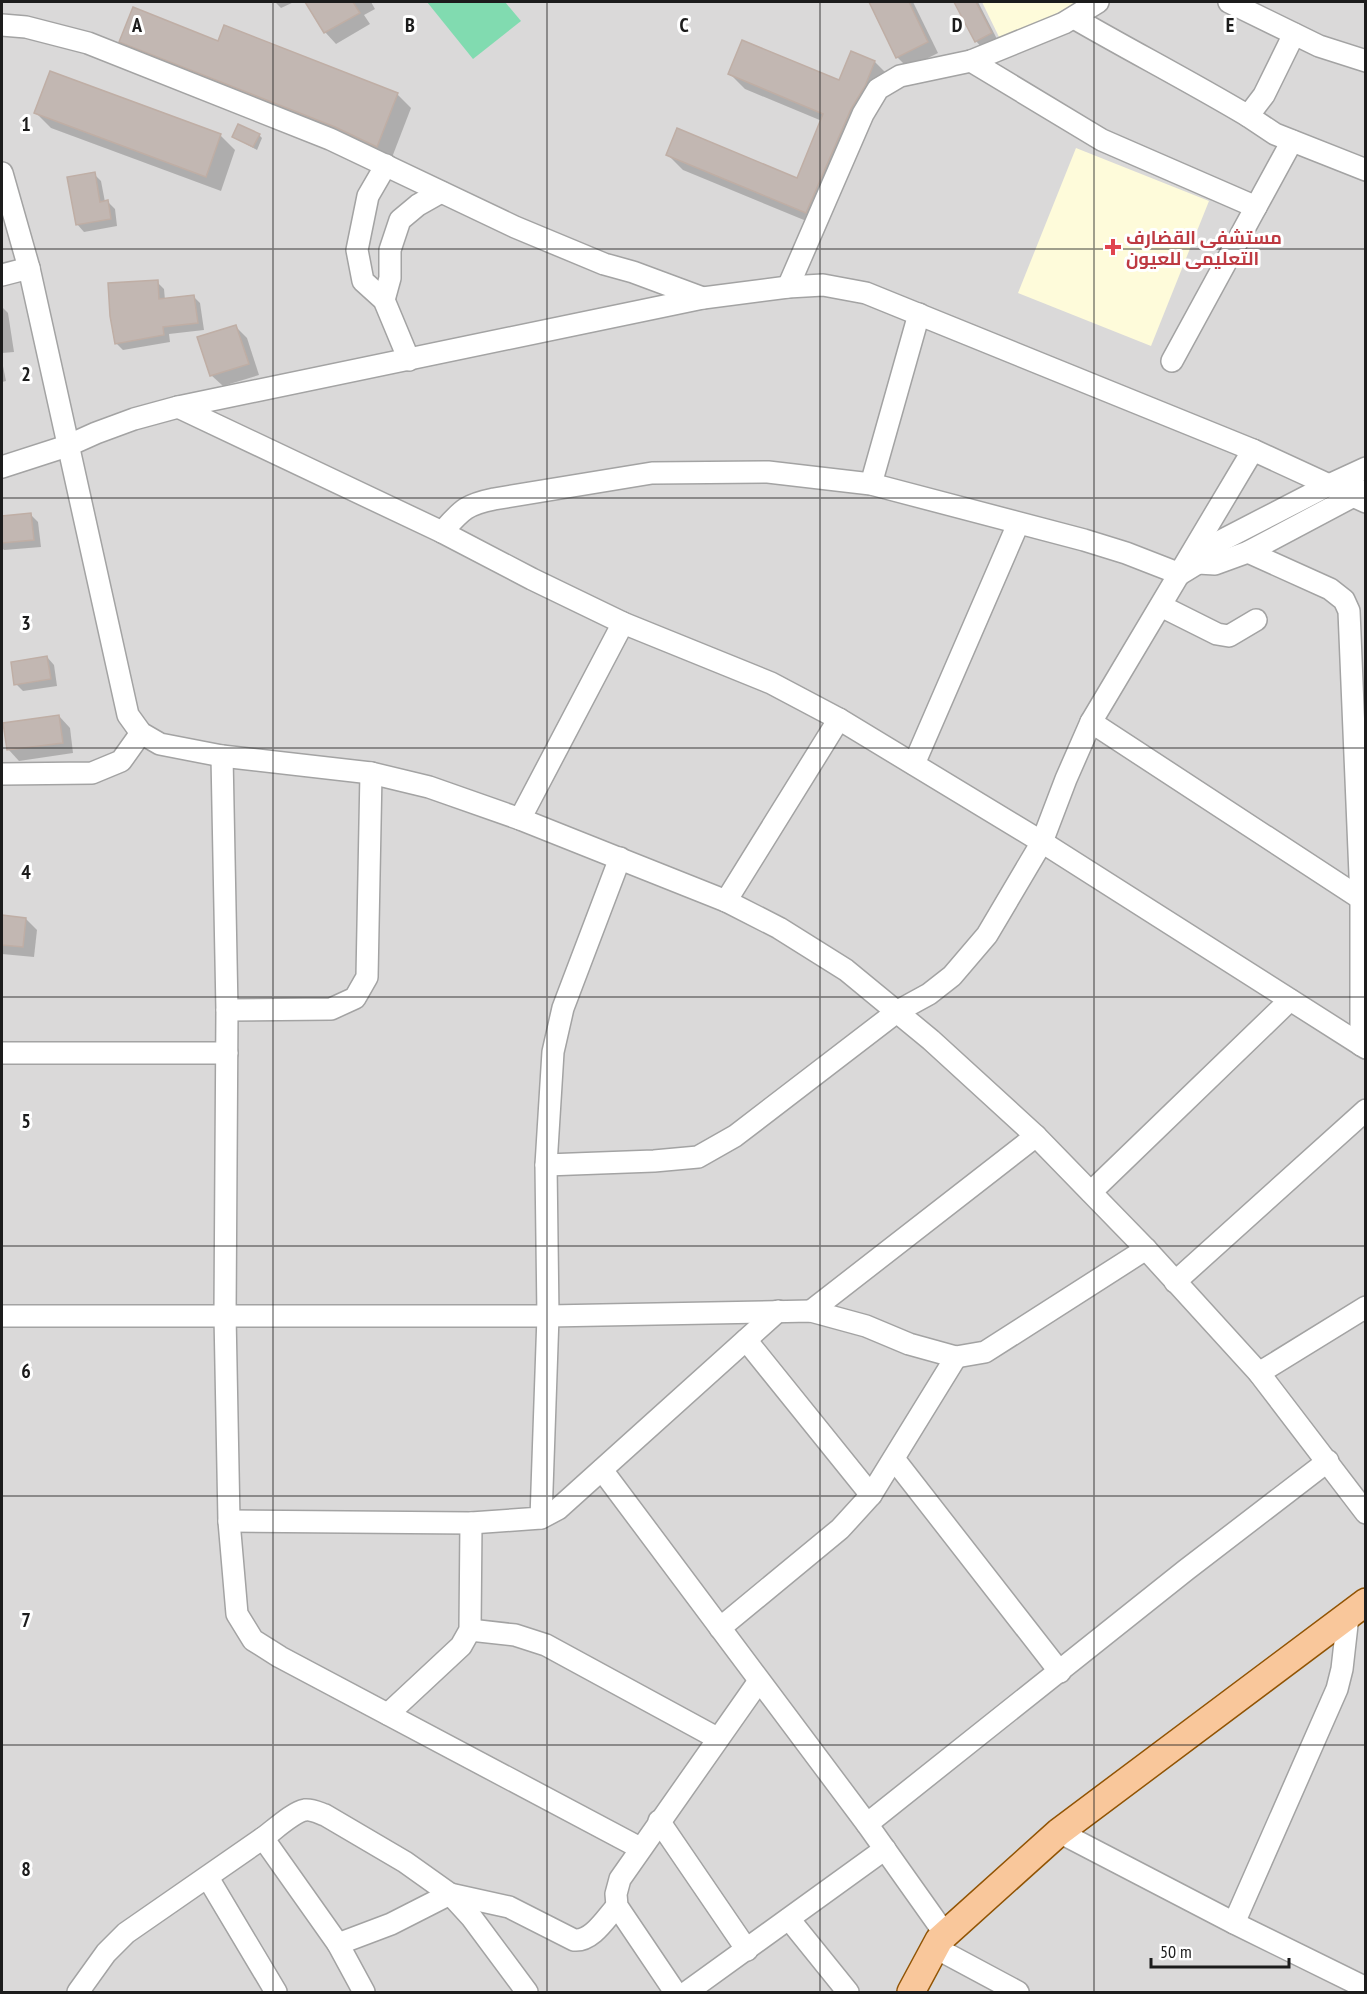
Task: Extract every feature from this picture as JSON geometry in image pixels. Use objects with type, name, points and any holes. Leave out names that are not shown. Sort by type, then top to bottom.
[{"type":"main road","points":[[910,1992],[939,1941],[1059,1832],[1357,1609]]},
{"type":"street","points":[[788,287],[863,114],[878,89],[900,76],[971,61],[1074,18],[1098,2]]},
{"type":"street","points":[[1229,2],[1319,46],[1365,61]]},
{"type":"street","points":[[1074,18],[1127,49],[1188,80],[1275,134],[1365,170]]},
{"type":"street","points":[[2,25],[26,27],[88,43],[330,139],[515,227],[604,264],[704,298]]},
{"type":"street","points":[[1248,116],[1264,95],[1294,34]]},
{"type":"street","points":[[971,61],[1102,140],[1256,207]]},
{"type":"street","points":[[1172,361],[1292,141]]},
{"type":"street","points":[[386,165],[368,196],[357,250],[363,281],[384,300],[409,360]]},
{"type":"street","points":[[2,173],[29,268],[128,715],[141,733],[160,744],[222,756],[371,773],[429,787],[520,819],[726,901],[779,928],[846,970],[898,1011],[1036,1136],[1146,1249],[1259,1373],[1328,1461],[1365,1513]]},
{"type":"street","points":[[384,300],[390,279],[390,250],[400,220],[418,205],[441,192]]},
{"type":"street","points":[[2,275],[29,268]]},
{"type":"street","points":[[2,468],[67,446],[134,419],[178,407],[704,298],[788,287],[823,285],[866,293],[1253,450],[1329,485],[1361,496]]},
{"type":"street","points":[[871,484],[919,314]]},
{"type":"street","points":[[178,407],[442,532],[623,623],[771,683],[839,719],[1042,842],[1363,1047]]},
{"type":"street","points":[[546,1165],[698,1157],[735,1136],[898,1011],[928,994],[952,976],[987,935],[1042,842],[1091,722],[1161,606],[1189,568],[1253,450]]},
{"type":"street","points":[[1189,568],[1209,548],[1365,468]]},
{"type":"street","points":[[442,532],[462,510],[472,504],[652,473],[768,472],[871,484],[1189,568],[1215,564],[1248,552],[1361,496]]},
{"type":"street","points":[[914,764],[1017,524]]},
{"type":"street","points":[[1248,552],[1330,589],[1344,600],[1349,611],[1363,900],[1363,1047]]},
{"type":"street","points":[[1161,606],[1217,634],[1229,636],[1256,620]]},
{"type":"street","points":[[520,819],[623,623]]},
{"type":"street","points":[[726,901],[839,719]]},
{"type":"street","points":[[1091,722],[1363,900]]},
{"type":"street","points":[[2,774],[92,773],[121,761],[141,733]]},
{"type":"street","points":[[222,756],[227,1010],[225,1315],[229,1521],[237,1614],[252,1640],[640,1848]]},
{"type":"street","points":[[227,1010],[331,1009],[355,998],[367,977],[371,773]]},
{"type":"street","points":[[541,1518],[548,1316],[546,1165],[553,1052],[563,1008],[620,858]]},
{"type":"street","points":[[1090,1192],[1290,1000]]},
{"type":"street","points":[[2,1053],[227,1053]]},
{"type":"street","points":[[1176,1282],[1365,1110]]},
{"type":"street","points":[[811,1311],[1036,1136]]},
{"type":"street","points":[[2,1316],[548,1316],[811,1311],[866,1326],[909,1344],[956,1357],[985,1352],[1146,1249]]},
{"type":"street","points":[[1259,1373],[1365,1307]]},
{"type":"street","points":[[229,1521],[471,1523],[541,1518],[558,1509],[778,1311]]},
{"type":"street","points":[[746,1340],[871,1495]]},
{"type":"street","points":[[720,1628],[840,1529],[871,1495],[956,1357]]},
{"type":"street","points":[[894,1459],[1060,1672]]},
{"type":"street","points":[[867,1824],[1186,1570],[1328,1461]]},
{"type":"street","points":[[602,1470],[885,1849],[939,1941],[1018,1992]]},
{"type":"street","points":[[388,1714],[461,1646],[470,1630],[471,1523]]},
{"type":"street","points":[[1234,1923],[1337,1689],[1357,1609]]},
{"type":"street","points":[[470,1630],[515,1635],[546,1645],[717,1738]]},
{"type":"street","points":[[675,1992],[617,1906],[616,1894],[620,1880],[640,1848],[759,1681]]},
{"type":"street","points":[[78,1992],[106,1953],[126,1933],[305,1810],[325,1815],[405,1862],[450,1894],[472,1918],[527,1992]]},
{"type":"street","points":[[659,1821],[747,1950]]},
{"type":"street","points":[[1059,1832],[1365,1988]]},
{"type":"street","points":[[263,1838],[338,1944],[364,1992]]},
{"type":"street","points":[[687,1992],[885,1849]]},
{"type":"street","points":[[208,1878],[276,1992]]},
{"type":"street","points":[[338,1944],[391,1924],[450,1894],[509,1907],[574,1940],[582,1941],[589,1937],[617,1906]]},
{"type":"street","points":[[789,1919],[848,1992]]},
{"type":"shaded area","points":[[2,2],[1365,2],[1365,1992],[2,1992]]},
{"type":"shaded area","points":[[982,2],[1078,2],[1001,41]]},
{"type":"shaded area","name":"مستشفى القضارف التعليمى للعيون","points":[[1076,148],[1209,201],[1151,346],[1018,293]]},
{"type":"green space","points":[[427,2],[505,2],[521,21],[473,59]]},
{"type":"building","points":[[305,2],[353,2],[360,13],[324,33]]},
{"type":"building","points":[[869,2],[909,2],[928,42],[896,58]]},
{"type":"building","points":[[954,2],[976,2],[992,33],[975,42]]},
{"type":"building","points":[[133,7],[218,41],[224,25],[398,93],[377,147],[335,127],[119,42]]},
{"type":"building","points":[[742,40],[839,80],[851,51],[875,61],[865,86],[851,109],[806,213],[666,155],[677,128],[797,178],[823,114],[728,74]]},
{"type":"building","points":[[50,71],[221,134],[206,177],[34,113]]},
{"type":"building","points":[[238,124],[260,134],[253,147],[232,137]]},
{"type":"building","points":[[95,172],[100,202],[108,200],[111,219],[76,225],[67,177]]},
{"type":"building","points":[[158,280],[159,299],[194,295],[198,323],[163,327],[164,335],[115,344],[108,283]]},
{"type":"building","points":[[236,325],[249,364],[210,376],[197,337]]},
{"type":"building","points":[[31,513],[34,540],[2,543],[2,516]]},
{"type":"building","points":[[47,656],[51,679],[14,685],[11,662]]},
{"type":"building","points":[[59,715],[63,743],[7,750],[3,723]]},
{"type":"building","points":[[2,915],[26,918],[23,947],[2,945]]},
{"type":"place","name":"مستشفى القضارف التعليمى للعيون","points":[[1113,247]]}]
